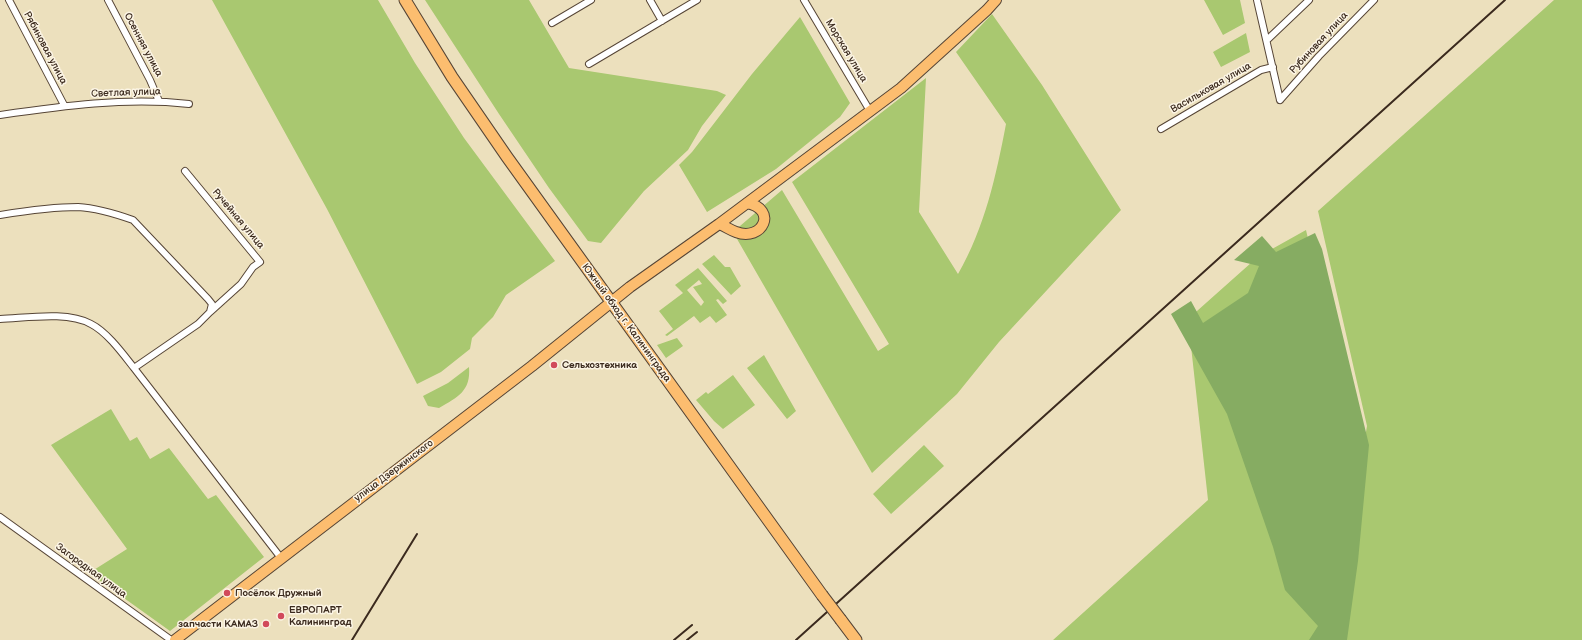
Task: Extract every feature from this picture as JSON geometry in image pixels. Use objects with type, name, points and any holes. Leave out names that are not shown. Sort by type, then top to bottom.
[{"type":"highway","name":"Южный обход г. Калининграда","points":[[405,0],[460,89],[507,157],[822,595],[856,640]]},
{"type":"main road","name":"улица Дзержинского","points":[[176,640],[280,558],[532,366],[630,287],[719,224],[901,88],[987,10],[996,0]]},
{"type":"main road","points":[[719,224],[741,233],[760,230],[765,220],[763,213],[759,207],[747,203]]},
{"type":"street","name":"Рябиновая улица","points":[[9,0],[64,105]]},
{"type":"street","name":"Осенняя улица","points":[[108,0],[150,80],[159,101]]},
{"type":"street","points":[[552,23],[591,0]]},
{"type":"street","points":[[650,0],[662,21]]},
{"type":"street","points":[[589,64],[698,0]]},
{"type":"street","name":"Морская улица","points":[[804,0],[870,111]]},
{"type":"street","points":[[1257,0],[1273,67]]},
{"type":"street","points":[[1267,40],[1309,0]]},
{"type":"street","name":"Рубиновая улица","points":[[1273,67],[1280,100],[1319,56],[1374,0]]},
{"type":"street","name":"Васильковая улица","points":[[1161,129],[1261,70],[1273,67]]},
{"type":"street","name":"Светлая улица","points":[[0,115],[64,105],[159,101],[188,104]]},
{"type":"street","name":"Ручейная улица","points":[[185,172],[260,262],[253,267],[242,284],[210,312]]},
{"type":"street","points":[[0,215],[30,210],[79,207],[116,214],[133,220],[208,298],[212,304],[210,312],[198,324],[134,368]]},
{"type":"street","points":[[0,319],[43,317],[77,318],[93,324],[113,342],[134,368],[280,558]]},
{"type":"street","name":"Загородная улица","points":[[0,517],[171,640]]},
{"type":"green space","points":[[212,0],[378,0],[415,63],[464,138],[555,261],[506,295],[493,317],[472,338],[470,349],[441,372],[417,384],[327,209]]},
{"type":"green space","points":[[425,0],[529,0],[569,68],[717,91],[726,95],[702,126],[688,150],[644,191],[601,243],[588,241],[549,188]]},
{"type":"green space","points":[[1204,0],[1240,0],[1245,23],[1223,35]]},
{"type":"green space","points":[[1554,0],[1582,0],[1582,640],[1330,640],[1367,426],[1318,211]]},
{"type":"green space","points":[[992,14],[1042,85],[1121,210],[999,342],[957,394],[872,473],[733,232],[782,190],[878,351],[889,344],[792,182],[926,78],[919,212],[958,274],[982,220],[994,182],[1006,124],[956,52]]},
{"type":"green space","points":[[800,17],[850,103],[840,117],[776,169],[707,212],[679,165],[692,152],[752,74]]},
{"type":"green space","points":[[1246,33],[1250,52],[1221,67],[1213,52]]},
{"type":"green space","points":[[1306,230],[1351,423],[1317,640],[1053,640],[1208,500],[1188,319],[1270,246],[1272,249]]},
{"type":"green space","points":[[1315,233],[1322,249],[1369,445],[1358,561],[1347,640],[1309,640],[1318,626],[1285,590],[1273,547],[1227,414],[1171,314],[1191,301],[1203,323],[1248,293],[1259,266],[1234,260],[1262,236],[1276,252]]},
{"type":"green space","points":[[714,255],[725,267],[730,267],[741,286],[731,295],[702,264]]},
{"type":"green space","points":[[698,268],[727,301],[723,304],[718,299],[716,300],[727,315],[716,323],[710,316],[700,323],[694,316],[667,336],[665,335],[673,329],[659,311],[683,293],[675,285]],"holes":[[[699,280],[702,284],[693,287],[704,302],[701,306],[687,290]]]},
{"type":"green space","points":[[677,338],[683,346],[666,358],[657,345]]},
{"type":"green space","points":[[764,355],[796,411],[787,419],[747,368]]},
{"type":"green space","points":[[469,367],[468,382],[457,397],[439,408],[428,406],[423,396],[448,383]]},
{"type":"green space","points":[[733,375],[755,405],[723,429],[696,400],[706,392],[708,394]]},
{"type":"green space","points":[[111,409],[130,441],[137,437],[150,459],[169,448],[208,499],[216,495],[264,557],[170,631],[89,573],[127,549],[51,445]]},
{"type":"green space","points":[[924,445],[944,466],[891,514],[873,494]]},
{"type":"railway","points":[[796,640],[1505,0]]},
{"type":"railway","points":[[352,640],[417,534]]},
{"type":"railway","points":[[674,640],[692,625]]},
{"type":"railway","points":[[687,640],[697,632]]},
{"type":"place","name":"Сельхозтехника","points":[[554,365]]},
{"type":"place","name":"Посёлок Дружный","points":[[227,593]]},
{"type":"place","name":"ЕВРОПАРТ Калининград","points":[[281,616]]},
{"type":"place","name":"запчасти КАМАЗ","points":[[266,624]]}]
